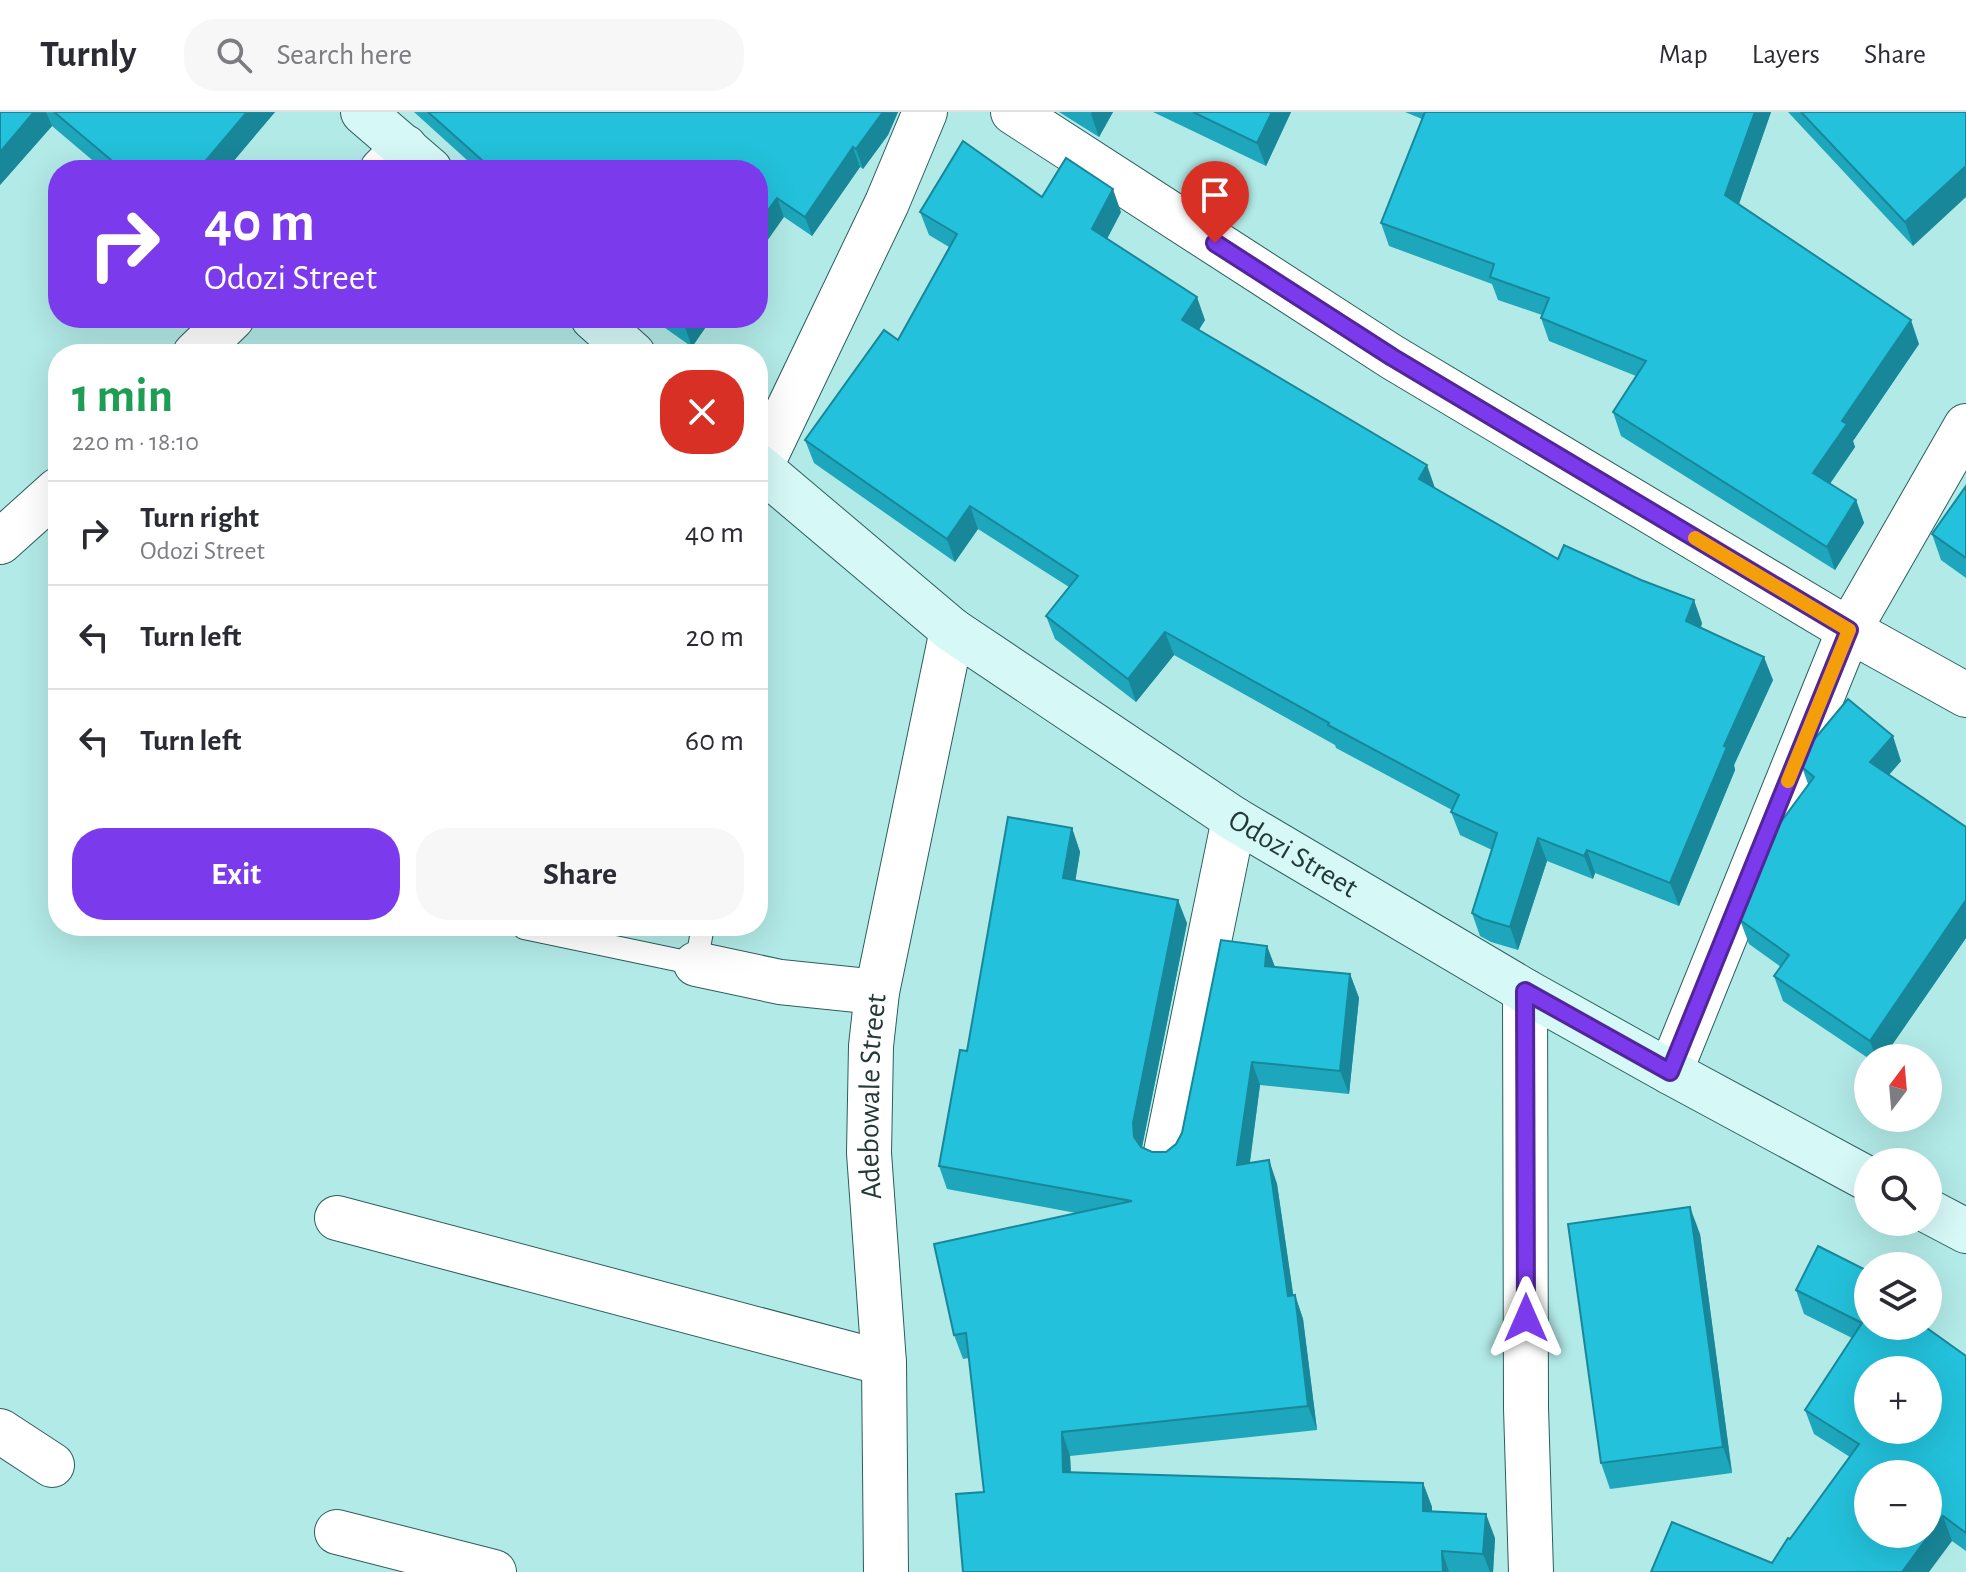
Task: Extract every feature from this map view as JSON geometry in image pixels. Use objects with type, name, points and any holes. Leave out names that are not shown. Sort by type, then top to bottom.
[{"type":"main road","points":[[363,112],[404,160]]},
{"type":"main road","points":[[604,328],[622,344]]},
{"type":"main road","name":"Odozi Street","points":[[768,475],[952,630],[1234,819],[1525,991],[1854,1171]]},
{"type":"main road","points":[[1942,1218],[1966,1231]]},
{"type":"street","points":[[768,448],[887,203],[925,112]]},
{"type":"street","points":[[1013,112],[1392,357],[1849,630],[1966,695]]},
{"type":"street","points":[[205,344],[222,328]]},
{"type":"street","points":[[1670,1072],[1849,630],[1966,426]]},
{"type":"street","points":[[0,542],[48,499]]},
{"type":"street","name":"Adebowale Street","points":[[886,1572],[884,1363],[869,1153],[871,1046],[877,992],[952,630]]},
{"type":"street","points":[[1166,1152],[1234,819]]},
{"type":"street","points":[[700,945],[780,982],[877,992]]},
{"type":"street","points":[[1525,991],[1526,1408],[1531,1572]]},
{"type":"street","points":[[337,1218],[884,1363]]},
{"type":"street","points":[[0,1431],[52,1465]]},
{"type":"street","points":[[337,1532],[494,1572]]},
{"type":"lane","points":[[607,936],[700,945]]},
{"type":"building","points":[[0,112],[34,112],[0,152]]},
{"type":"building","points":[[54,112],[247,112],[206,160],[111,160]]},
{"type":"building","points":[[428,112],[883,112],[856,149],[853,147],[805,217],[777,198],[768,210],[768,160],[482,160]]},
{"type":"building","points":[[1193,112],[1272,112],[1257,143]]},
{"type":"building","points":[[1425,112],[1755,112],[1725,195],[1911,320],[1842,421],[1847,424],[1813,473],[1856,500],[1827,547],[1613,412],[1646,361],[1541,318],[1549,298],[1490,277],[1494,264],[1381,223]]},
{"type":"building","points":[[1801,112],[1966,112],[1966,166],[1905,222]]},
{"type":"building","points":[[963,141],[1042,197],[1066,158],[1113,189],[1092,229],[1197,297],[1182,320],[1427,465],[1419,479],[1558,559],[1564,545],[1694,600],[1686,621],[1764,657],[1724,746],[1727,747],[1670,883],[1587,850],[1584,856],[1538,838],[1510,927],[1483,919],[1472,913],[1497,833],[1451,812],[1459,795],[1165,632],[1128,679],[1046,616],[1078,576],[970,506],[947,539],[805,440],[884,330],[898,340],[957,234],[920,212]]},
{"type":"building","points":[[1966,486],[1966,558],[1932,534]]},
{"type":"building","points":[[1848,699],[1893,736],[1870,762],[1966,827],[1966,900],[1870,1041],[1774,976],[1789,955],[1740,920],[1778,826],[1814,777],[1802,767],[1812,742]]},
{"type":"building","points":[[1008,817],[1072,828],[1063,878],[1178,900],[1133,1123],[1134,1137],[1141,1147],[1152,1152],[1166,1152],[1176,1144],[1182,1133],[1221,940],[1267,946],[1265,966],[1350,974],[1340,1071],[1252,1062],[1237,1165],[1269,1160],[1288,1296],[1295,1295],[1308,1406],[1062,1432],[1063,1472],[1423,1483],[1423,1511],[1486,1514],[1483,1554],[1442,1551],[1443,1572],[963,1572],[956,1494],[984,1492],[966,1333],[954,1335],[934,1244],[1132,1201],[939,1166],[960,1050],[967,1051]]},
{"type":"building","points":[[1690,1207],[1723,1447],[1601,1463],[1568,1224]]},
{"type":"building","points":[[1818,1246],[1854,1264],[1854,1319],[1796,1290]]},
{"type":"building","points":[[1854,1335],[1854,1340],[1942,1339],[1966,1356],[1966,1533],[1942,1517],[1942,1460],[1854,1460],[1854,1548],[1920,1548],[1902,1572],[1651,1572],[1672,1522],[1772,1563],[1859,1444],[1942,1444],[1942,1356],[1854,1356],[1854,1441],[1805,1410]]},
{"type":"slow traffic","points":[[1695,538],[1849,630],[1788,781]]},
{"type":"route","points":[[1215,243],[1392,357],[1849,630],[1670,1072],[1525,991],[1526,1318]]}]
